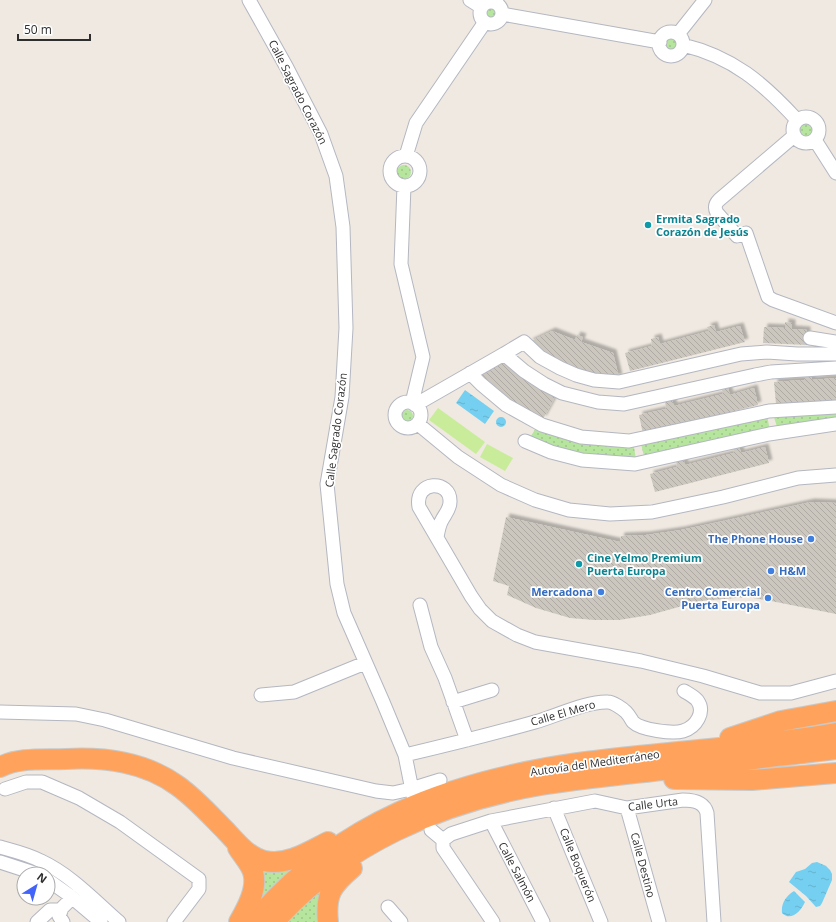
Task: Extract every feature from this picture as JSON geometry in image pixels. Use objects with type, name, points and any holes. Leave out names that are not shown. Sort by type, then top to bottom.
[{"type":"highway","points":[[695,751],[724,739],[781,722],[836,711]]},
{"type":"highway","name":"Autovía del Mediterráneo","points":[[254,922],[283,890],[319,859],[347,839],[365,828],[412,806],[454,790],[524,772],[578,763],[695,751],[836,733]]},
{"type":"highway","name":"Autovía del Mediterráneo","points":[[274,922],[296,899],[336,866],[366,847],[423,826],[460,806],[513,791],[542,785],[836,749]]},
{"type":"highway","points":[[0,767],[8,763],[24,760],[82,758],[108,759],[131,763],[147,768],[172,782],[192,798],[247,852],[257,859],[266,862],[297,857],[345,833],[365,828]]},
{"type":"highway","points":[[624,774],[651,779],[752,780],[836,773]]},
{"type":"highway","points":[[218,824],[241,853],[253,872],[253,891],[246,910],[239,922]]},
{"type":"highway","points":[[328,922],[329,898],[331,890],[336,883],[362,859],[423,826]]},
{"type":"street","name":"Calle Sagrado Corazón","points":[[249,0],[288,68],[321,134],[336,176],[343,227],[346,328],[342,397],[327,484],[337,584],[344,613],[405,755],[412,792]]},
{"type":"street","points":[[470,0],[481,7]]},
{"type":"street","points":[[705,0],[681,40],[678,53],[670,55],[662,50],[660,42],[663,36],[668,32],[672,32],[681,40],[695,48],[718,57],[742,70],[767,89],[797,120]]},
{"type":"street","points":[[487,2],[494,2],[500,6],[502,14],[496,23],[489,24],[484,22],[480,15],[481,7],[487,2]]},
{"type":"street","points":[[502,14],[660,42]]},
{"type":"street","points":[[406,156],[416,123],[484,22]]},
{"type":"street","points":[[806,117],[810,118],[817,124],[819,132],[815,140],[803,143],[794,136],[793,126],[797,120],[806,117]]},
{"type":"street","points":[[794,136],[716,203],[715,210],[737,236],[746,233],[768,297],[836,323]]},
{"type":"street","points":[[815,140],[836,173]]},
{"type":"street","points":[[406,156],[415,159],[421,172],[417,181],[413,184],[404,186],[394,182],[390,172],[390,167],[396,159],[406,156]]},
{"type":"street","points":[[404,186],[401,264],[422,357],[414,404]]},
{"type":"street","points":[[810,338],[836,342]]},
{"type":"street","points":[[414,404],[524,342],[540,357],[576,375],[594,380],[619,382],[741,354],[763,352],[836,354]]},
{"type":"street","points":[[504,354],[544,384],[562,393],[598,402],[624,404],[755,374],[836,368]]},
{"type":"street","points":[[470,373],[506,405],[542,425],[581,437],[629,441],[778,409],[836,407]]},
{"type":"street","points":[[408,402],[414,404],[418,408],[420,416],[418,424],[410,428],[406,428],[398,424],[395,417],[397,408],[408,402]]},
{"type":"street","points":[[418,424],[458,457],[501,485],[535,500],[569,510],[610,514],[652,512],[723,498],[798,478],[836,475]]},
{"type":"street","points":[[525,441],[551,452],[582,460],[635,464],[769,434],[836,424]]},
{"type":"street","points":[[437,537],[470,596],[480,609],[492,621],[517,635],[535,642],[641,661],[703,676],[760,693],[790,693],[836,681]]},
{"type":"street","points":[[420,606],[431,647],[445,678],[467,740]]},
{"type":"street","points":[[261,695],[294,692],[365,663]]},
{"type":"street","points":[[453,702],[492,690]]},
{"type":"street","name":"Calle El Mero","points":[[405,755],[537,721],[591,704],[610,702],[627,713],[634,724],[667,732],[683,731],[696,723],[700,712],[700,706],[697,700],[684,691]]},
{"type":"street","points":[[0,712],[76,714],[88,716],[233,758],[376,791],[393,793],[412,792],[440,780]]},
{"type":"street","points":[[5,789],[26,782],[42,782],[79,798],[120,822],[199,879],[199,889],[174,922]]},
{"type":"street","name":"Calle Urta","points":[[443,840],[451,834],[491,821],[595,801],[627,808],[692,800],[705,807],[714,922]]},
{"type":"street","name":"Calle Boquerón","points":[[554,808],[601,922]]},
{"type":"street","name":"Calle Destino","points":[[627,808],[657,922]]},
{"type":"street","name":"Calle Salmón","points":[[491,821],[542,922]]},
{"type":"street","points":[[423,826],[443,840],[443,848],[493,922]]},
{"type":"street","points":[[0,847],[39,860],[54,868],[78,886],[119,922]]},
{"type":"street","points":[[0,862],[16,867]]},
{"type":"street","points":[[56,886],[101,922]]},
{"type":"street","points":[[37,922],[50,910],[62,916],[72,898]]},
{"type":"street","points":[[388,907],[401,922]]},
{"type":"green space","points":[[489,7],[493,7],[497,13],[493,19],[489,19],[485,15],[485,11]]},
{"type":"green space","points":[[668,36],[674,36],[678,40],[678,46],[674,50],[668,50],[664,46],[664,40]]},
{"type":"green space","points":[[806,122],[812,124],[814,130],[812,136],[806,138],[800,136],[798,130],[800,124]]},
{"type":"green space","points":[[404,165],[409,167],[411,172],[409,177],[404,179],[399,177],[397,172],[399,167]]},
{"type":"green space","points":[[438,408],[485,442],[476,454],[429,420]]},
{"type":"green space","points":[[409,410],[412,411],[412,421],[405,422],[402,421],[401,414],[402,411]]},
{"type":"green space","points":[[836,411],[836,420],[778,430],[773,414]]},
{"type":"green space","points":[[767,415],[770,431],[645,460],[641,444]]},
{"type":"green space","points":[[536,428],[588,443],[634,447],[636,460],[584,459],[529,439]]},
{"type":"green space","points":[[487,444],[513,458],[505,471],[480,457]]},
{"type":"green space","points":[[304,859],[253,914],[256,868]]},
{"type":"green space","points":[[322,890],[323,922],[287,922],[300,909]]},
{"type":"water","points":[[465,390],[494,411],[485,424],[456,403]]},
{"type":"water","points":[[499,417],[503,417],[505,418],[505,426],[499,427],[496,424],[496,420]]},
{"type":"water","points":[[817,862],[826,866],[830,870],[832,880],[822,903],[820,906],[816,907],[806,896],[789,882],[796,872],[805,869],[812,863]]},
{"type":"water","points":[[794,891],[805,902],[801,909],[792,916],[785,915],[782,913],[783,903]]},
{"type":"building","points":[[785,322],[792,323],[792,329],[807,330],[807,345],[763,343],[764,327],[785,328]]},
{"type":"building","points":[[714,325],[716,332],[740,326],[745,342],[630,371],[625,353],[652,346],[651,339],[658,337],[660,344],[709,331],[707,327]]},
{"type":"building","points":[[552,331],[575,340],[577,335],[583,337],[581,342],[613,353],[619,378],[593,375],[562,365],[529,342]]},
{"type":"building","points":[[501,362],[555,397],[543,419],[510,400],[479,372]]},
{"type":"building","points":[[811,372],[812,380],[836,378],[836,400],[776,404],[774,382],[804,380],[804,373]]},
{"type":"building","points":[[728,388],[730,395],[754,388],[758,405],[643,434],[639,415],[666,409],[665,401],[672,400],[674,406],[723,394],[722,390]]},
{"type":"building","points":[[739,446],[741,453],[765,447],[769,463],[655,492],[650,474],[677,467],[676,460],[683,458],[685,465],[734,453],[733,448]]},
{"type":"building","points":[[811,502],[836,503],[836,614],[748,597],[700,601],[650,615],[619,620],[570,618],[536,608],[507,595],[509,586],[493,581],[506,517],[620,542],[621,536],[646,535],[681,530]]},
{"type":"place","name":"Ermita Sagrado Corazón de Jesús","points":[[648,225]]},
{"type":"place","name":"The Phone House","points":[[811,539]]},
{"type":"place","name":"Cine Yelmo Premium Puerta Europa","points":[[579,564]]},
{"type":"place","name":"H&M","points":[[771,571]]},
{"type":"place","name":"Mercadona","points":[[601,592]]},
{"type":"place","name":"Centro Comercial Puerta Europa","points":[[768,598]]}]
